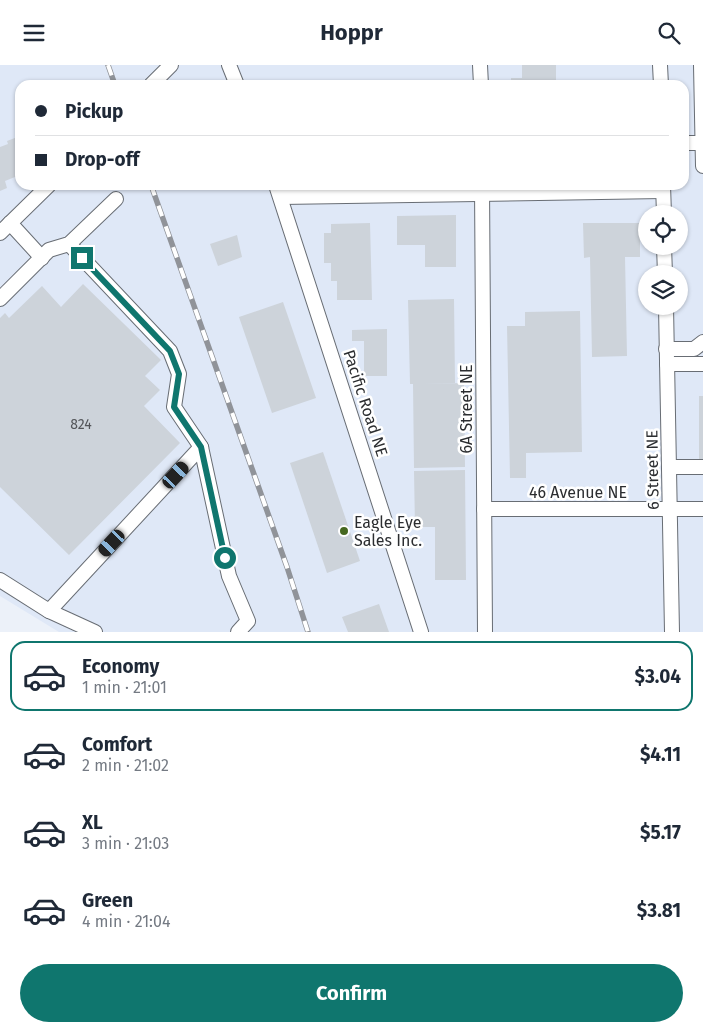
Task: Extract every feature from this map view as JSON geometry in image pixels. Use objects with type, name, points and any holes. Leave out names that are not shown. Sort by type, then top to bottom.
[{"type":"street","points":[[156,80],[171,65]]},
{"type":"street","points":[[229,65],[235,80]]},
{"type":"street","points":[[480,65],[481,80]]},
{"type":"street","points":[[660,65],[660,80]]},
{"type":"street","points":[[701,65],[703,166]]},
{"type":"street","points":[[689,143],[703,143]]},
{"type":"street","points":[[42,257],[5,228],[44,190]]},
{"type":"street","points":[[278,191],[482,190]]},
{"type":"street","name":"6A Street NE","points":[[482,190],[486,632]]},
{"type":"street","points":[[663,190],[664,205]]},
{"type":"street","name":"Pacific Road NE","points":[[278,191],[421,632]]},
{"type":"street","points":[[0,299],[42,257],[49,251],[69,244],[116,199]]},
{"type":"street","points":[[69,244],[170,351],[179,374],[174,407],[201,447],[229,576],[248,621],[238,632]]},
{"type":"street","name":"6 Street NE","points":[[666,315],[672,632]]},
{"type":"street","points":[[666,349],[698,346],[699,364],[667,364]]},
{"type":"street","points":[[49,611],[201,447]]},
{"type":"street","points":[[669,467],[703,467]]},
{"type":"street","name":"46 Avenue NE","points":[[484,509],[703,509]]},
{"type":"street","points":[[0,580],[49,611],[95,632]]},
{"type":"shaded area","points":[[0,65],[703,65],[703,632],[59,632],[0,596]]},
{"type":"building","points":[[522,65],[556,65],[556,80],[511,80],[511,78],[522,78]]},
{"type":"building","points":[[15,138],[15,177],[5,181],[7,188],[0,191],[0,147],[8,144],[7,141]]},
{"type":"building","points":[[456,215],[456,267],[425,267],[425,245],[397,245],[397,216]]},
{"type":"building","points":[[370,223],[372,300],[337,300],[337,281],[331,281],[331,263],[324,263],[324,233],[331,233],[331,224]]},
{"type":"building","points":[[583,223],[638,223],[638,255],[640,257],[625,257],[627,356],[592,357],[590,257],[584,258]]},
{"type":"building","points":[[237,235],[242,257],[218,266],[210,244]]},
{"type":"building","points":[[83,284],[161,360],[145,376],[160,390],[144,406],[180,443],[69,555],[0,487],[0,318],[5,313],[9,318],[42,286],[61,307]]},
{"type":"building","points":[[454,299],[455,383],[421,384],[464,383],[465,467],[414,468],[413,384],[410,384],[408,300]]},
{"type":"building","points":[[283,302],[316,398],[272,413],[239,317]]},
{"type":"building","points":[[580,311],[582,452],[526,453],[526,478],[510,478],[507,326],[525,326],[525,312]]},
{"type":"building","points":[[387,329],[387,376],[364,376],[364,341],[352,341],[352,330]]},
{"type":"building","points":[[699,396],[703,396],[703,463],[699,463]]},
{"type":"building","points":[[323,452],[360,561],[327,573],[290,463]]},
{"type":"building","points":[[465,470],[466,580],[435,580],[435,527],[415,527],[414,471]]},
{"type":"building","points":[[379,604],[389,632],[348,632],[342,617]]},
{"type":"railway","points":[[108,65],[113,80]]},
{"type":"railway","points":[[153,190],[287,567],[308,632]]},
{"type":"place","name":"Eagle Eye Sales Inc.","points":[[344,531]]},
{"type":"route","points":[[82,258],[170,351],[179,374],[174,407],[201,447],[225,558]]}]
